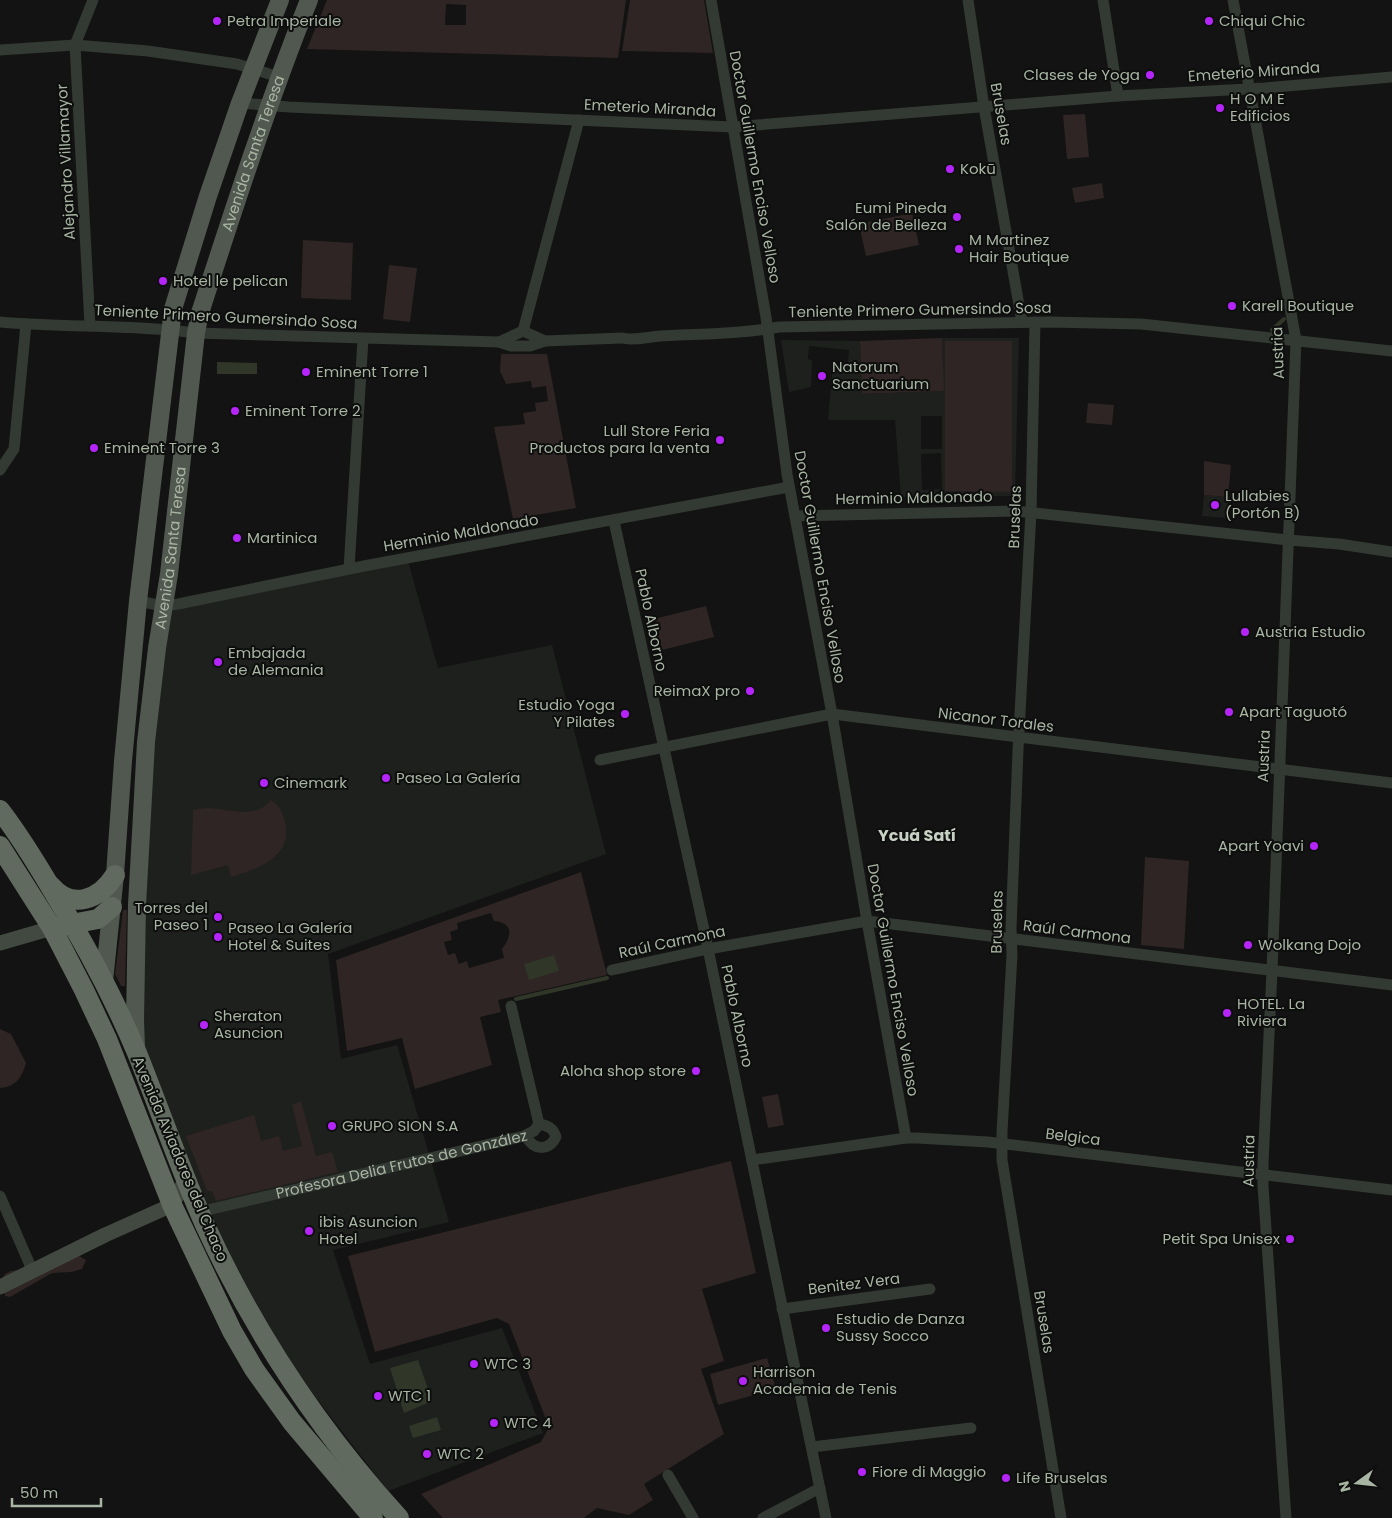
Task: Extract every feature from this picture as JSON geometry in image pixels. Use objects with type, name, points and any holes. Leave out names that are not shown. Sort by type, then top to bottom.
[{"type":"highway","name":"Avenida Aviadores del Chaco","points":[[0,810],[22,840],[47,881],[104,981],[137,1054],[200,1212],[227,1270],[259,1331],[284,1370],[367,1482],[399,1518]]},
{"type":"highway","name":"Avenida Aviadores del Chaco","points":[[0,846],[52,928],[107,1038],[164,1209],[254,1369],[292,1422],[373,1518]]},
{"type":"highway","points":[[47,881],[57,892],[65,897],[80,899],[102,892],[115,876]]},
{"type":"highway","points":[[52,928],[98,919],[112,907]]},
{"type":"highway","points":[[104,981],[104,1018],[107,1038]]},
{"type":"highway","points":[[244,1350],[264,1360],[300,1408],[323,1423]]},
{"type":"main road","name":"Avenida Santa Teresa","points":[[104,981],[115,876],[123,762],[138,601],[169,330],[173,309],[196,230],[240,103],[280,0]]},
{"type":"main road","name":"Avenida Santa Teresa","points":[[137,1054],[134,1020],[142,789],[149,715],[169,574],[196,333],[206,295],[278,77],[310,0]]},
{"type":"street","name":"Alejandro Villamayor","points":[[90,326],[75,45],[93,0]]},
{"type":"street","name":"Doctor Guillermo Enciso Velloso","points":[[711,0],[766,317],[766,329],[789,487],[832,714],[906,1138]]},
{"type":"street","name":"Bruselas","points":[[968,0],[984,107],[1022,322]]},
{"type":"street","points":[[1103,0],[1118,96]]},
{"type":"street","name":"Austria","points":[[1233,0],[1296,340],[1263,1175],[1286,1518]]},
{"type":"street","points":[[0,50],[75,45],[158,53],[237,64],[278,77]]},
{"type":"street","name":"Emeterio Miranda","points":[[240,103],[269,106],[732,127],[1118,96],[1392,78]]},
{"type":"street","points":[[523,331],[579,120]]},
{"type":"street","name":"Teniente Primero Gumersindo Sosa","points":[[0,322],[196,333],[499,342],[511,346],[530,346],[545,341],[622,338],[628,340],[648,337],[755,332],[779,327],[1022,322],[1140,324],[1392,351]]},
{"type":"street","name":"Bruselas","points":[[1035,322],[1031,512],[1019,738],[1002,1160],[1061,1518]]},
{"type":"street","points":[[0,470],[14,449],[26,324]]},
{"type":"street","points":[[499,342],[523,331],[545,341]]},
{"type":"street","points":[[349,569],[364,339]]},
{"type":"street","name":"Herminio Maldonado","points":[[138,601],[163,606],[195,601],[349,569],[789,487]]},
{"type":"street","name":"Herminio Maldonado","points":[[794,516],[1016,511],[1339,544],[1392,552]]},
{"type":"street","name":"Pablo Alborno","points":[[614,521],[708,949],[826,1518]]},
{"type":"street","name":"Nicanor Torales","points":[[600,760],[832,714],[1392,783]]},
{"type":"street","name":"Raúl Carmona","points":[[612,970],[708,949],[867,921],[1392,985]]},
{"type":"street","points":[[0,943],[52,928]]},
{"type":"street","name":"Profesora Delia Frutos de González","points":[[200,1212],[526,1136],[534,1131],[539,1124],[511,1006]]},
{"type":"street","points":[[526,1136],[529,1142],[537,1147],[546,1147],[552,1144],[556,1137],[553,1130],[546,1125],[539,1124]]},
{"type":"street","name":"Belgica","points":[[752,1160],[906,1138],[1002,1144],[1392,1190]]},
{"type":"street","points":[[0,1287],[105,1235],[164,1209],[186,1179]]},
{"type":"street","points":[[0,1196],[33,1272]]},
{"type":"street","name":"Benitez Vera","points":[[782,1309],[930,1289]]},
{"type":"street","points":[[812,1447],[971,1428]]},
{"type":"street","points":[[668,1475],[693,1518]]},
{"type":"street","points":[[762,1518],[820,1488]]},
{"type":"shaded area","points":[[327,0],[626,0],[618,58],[307,49]],"holes":[[[446,4],[466,5],[466,25],[445,25]]]},
{"type":"shaded area","points":[[630,0],[704,0],[713,53],[622,51]]},
{"type":"shaded area","points":[[1085,114],[1089,157],[1067,159],[1063,115]]},
{"type":"shaded area","points":[[1102,183],[1104,198],[1075,203],[1072,188]]},
{"type":"shaded area","points":[[912,213],[919,245],[866,256],[859,224]]},
{"type":"shaded area","points":[[303,240],[353,243],[351,300],[301,298]]},
{"type":"shaded area","points":[[389,265],[417,268],[410,322],[383,319]]},
{"type":"shaded area","points":[[942,338],[1019,338],[1015,493],[1011,496],[901,497],[895,420],[828,420],[833,364],[848,365],[849,350],[809,346],[808,359],[812,360],[811,387],[789,392],[781,340],[860,341],[862,394],[943,391]],"holes":[[[921,416],[942,416],[942,449],[921,449]],[[941,453],[942,489],[922,490],[921,454]]]},
{"type":"shaded area","points":[[942,338],[944,391],[862,394],[860,341]]},
{"type":"shaded area","points":[[945,341],[1012,341],[1012,492],[945,491]]},
{"type":"shaded area","points":[[501,354],[547,354],[576,508],[513,519],[494,427],[525,424],[523,413],[536,411],[535,403],[548,401],[546,386],[532,388],[531,381],[506,384],[500,371]]},
{"type":"shaded area","points":[[217,362],[257,363],[257,374],[217,374]]},
{"type":"shaded area","points":[[1088,403],[1114,405],[1112,425],[1086,423]]},
{"type":"shaded area","points":[[1204,461],[1231,465],[1228,497],[1204,495]]},
{"type":"shaded area","name":"Lullabies (Portón B)","points":[[1204,495],[1228,497],[1226,518],[1202,516]]},
{"type":"shaded area","points":[[408,561],[438,668],[552,645],[606,854],[328,954],[341,1059],[397,1045],[449,1222],[333,1250],[370,1364],[502,1328],[543,1433],[388,1491],[304,1382],[247,1290],[210,1216],[142,1042],[145,818],[168,608]]},
{"type":"shaded area","points":[[706,606],[714,637],[662,650],[654,619]]},
{"type":"shaded area","points":[[271,800],[277,805],[283,815],[286,834],[284,845],[271,860],[262,866],[231,877],[228,865],[191,875],[193,810],[208,808],[250,812],[265,806]]},
{"type":"shaded area","points":[[1145,857],[1189,861],[1184,949],[1141,945]]},
{"type":"shaded area","points":[[581,872],[607,975],[498,1000],[501,1012],[480,1017],[492,1065],[415,1089],[402,1038],[347,1051],[336,960]],"holes":[[[491,913],[494,921],[505,924],[508,927],[508,939],[502,949],[504,958],[469,968],[467,961],[459,964],[455,953],[448,955],[444,942],[452,940],[450,932],[458,929],[457,923]]]},
{"type":"shaded area","points":[[123,910],[127,910],[125,986],[121,986],[115,974]]},
{"type":"shaded area","points":[[554,955],[559,971],[529,980],[524,964]]},
{"type":"shaded area","points":[[0,1029],[11,1034],[26,1063],[23,1073],[18,1080],[10,1086],[0,1088]]},
{"type":"shaded area","points":[[778,1094],[784,1125],[768,1128],[762,1097]]},
{"type":"shaded area","points":[[301,1101],[316,1156],[332,1152],[338,1172],[216,1201],[212,1191],[207,1191],[186,1136],[254,1115],[261,1141],[279,1136],[283,1151],[302,1146],[292,1105]]},
{"type":"shaded area","points":[[731,1161],[756,1273],[702,1289],[724,1361],[701,1369],[724,1434],[644,1484],[653,1500],[629,1515],[597,1508],[584,1518],[443,1518],[421,1494],[541,1442],[549,1427],[509,1324],[497,1318],[375,1352],[348,1256]]},
{"type":"shaded area","points":[[77,1255],[86,1260],[82,1269],[72,1272],[52,1273],[10,1297],[5,1296],[5,1291],[0,1282],[5,1274],[11,1271],[30,1269]]},
{"type":"shaded area","name":"Harrison Academia de Tenis","points":[[767,1358],[776,1389],[718,1405],[710,1374]]},
{"type":"shaded area","points":[[418,1360],[432,1401],[404,1413],[390,1368]]},
{"type":"shaded area","points":[[437,1417],[441,1430],[413,1438],[409,1426]]},
{"type":"waterway","points":[[1272,330],[1284,319]]},
{"type":"waterway","points":[[516,999],[607,978]]},
{"type":"place","name":"Petra Imperiale","points":[[217,21]]},
{"type":"place","name":"Chiqui Chic","points":[[1209,21]]},
{"type":"place","name":"Clases de Yoga","points":[[1150,75]]},
{"type":"place","name":"H O M E Edificios","points":[[1220,108]]},
{"type":"place","name":"Kokū","points":[[950,169]]},
{"type":"place","name":"Eumi Pineda Salón de Belleza","points":[[957,217]]},
{"type":"place","name":"M Martinez Hair Boutique","points":[[959,249]]},
{"type":"place","name":"Hotel le pelican","points":[[163,281]]},
{"type":"place","name":"Karell Boutique","points":[[1232,306]]},
{"type":"place","name":"Eminent Torre 1","points":[[306,372]]},
{"type":"place","name":"Natorum Sanctuarium","points":[[822,376]]},
{"type":"place","name":"Eminent Torre 2","points":[[235,411]]},
{"type":"place","name":"Lull Store Feria Productos para la venta","points":[[720,440]]},
{"type":"place","name":"Eminent Torre 3","points":[[94,448]]},
{"type":"place","name":"Lullabies (Portón B)","points":[[1215,505]]},
{"type":"place","name":"Martinica","points":[[237,538]]},
{"type":"place","name":"Austria Estudio","points":[[1245,632]]},
{"type":"place","name":"Embajada de Alemania","points":[[218,662]]},
{"type":"place","name":"ReimaX pro","points":[[750,691]]},
{"type":"place","name":"Apart Taguotó","points":[[1229,712]]},
{"type":"place","name":"Estudio Yoga Y Pilates","points":[[625,714]]},
{"type":"place","name":"Paseo La Galería","points":[[386,778]]},
{"type":"place","name":"Cinemark","points":[[264,783]]},
{"type":"place","name":"Apart Yoavi","points":[[1314,846]]},
{"type":"place","name":"Torres del Paseo 1","points":[[218,917]]},
{"type":"place","name":"Paseo La Galería Hotel & Suites","points":[[218,937]]},
{"type":"place","name":"Wolkang Dojo","points":[[1248,945]]},
{"type":"place","name":"HOTEL. La Riviera","points":[[1227,1013]]},
{"type":"place","name":"Sheraton Asuncion","points":[[204,1025]]},
{"type":"place","name":"Aloha shop store","points":[[696,1071]]},
{"type":"place","name":"GRUPO SION S.A","points":[[332,1126]]},
{"type":"place","name":"ibis Asuncion Hotel","points":[[309,1231]]},
{"type":"place","name":"Petit Spa Unisex","points":[[1290,1239]]},
{"type":"place","name":"Estudio de Danza Sussy Socco","points":[[826,1328]]},
{"type":"place","name":"WTC 3","points":[[474,1364]]},
{"type":"place","name":"Harrison Academia de Tenis","points":[[743,1381]]},
{"type":"place","name":"WTC 1","points":[[378,1396]]},
{"type":"place","name":"WTC 4","points":[[494,1423]]},
{"type":"place","name":"WTC 2","points":[[427,1454]]},
{"type":"place","name":"Fiore di Maggio","points":[[862,1472]]},
{"type":"place","name":"Life Bruselas","points":[[1006,1478]]},
{"type":"district","name":"Ycuá Satí","points":[[917,835]]}]
